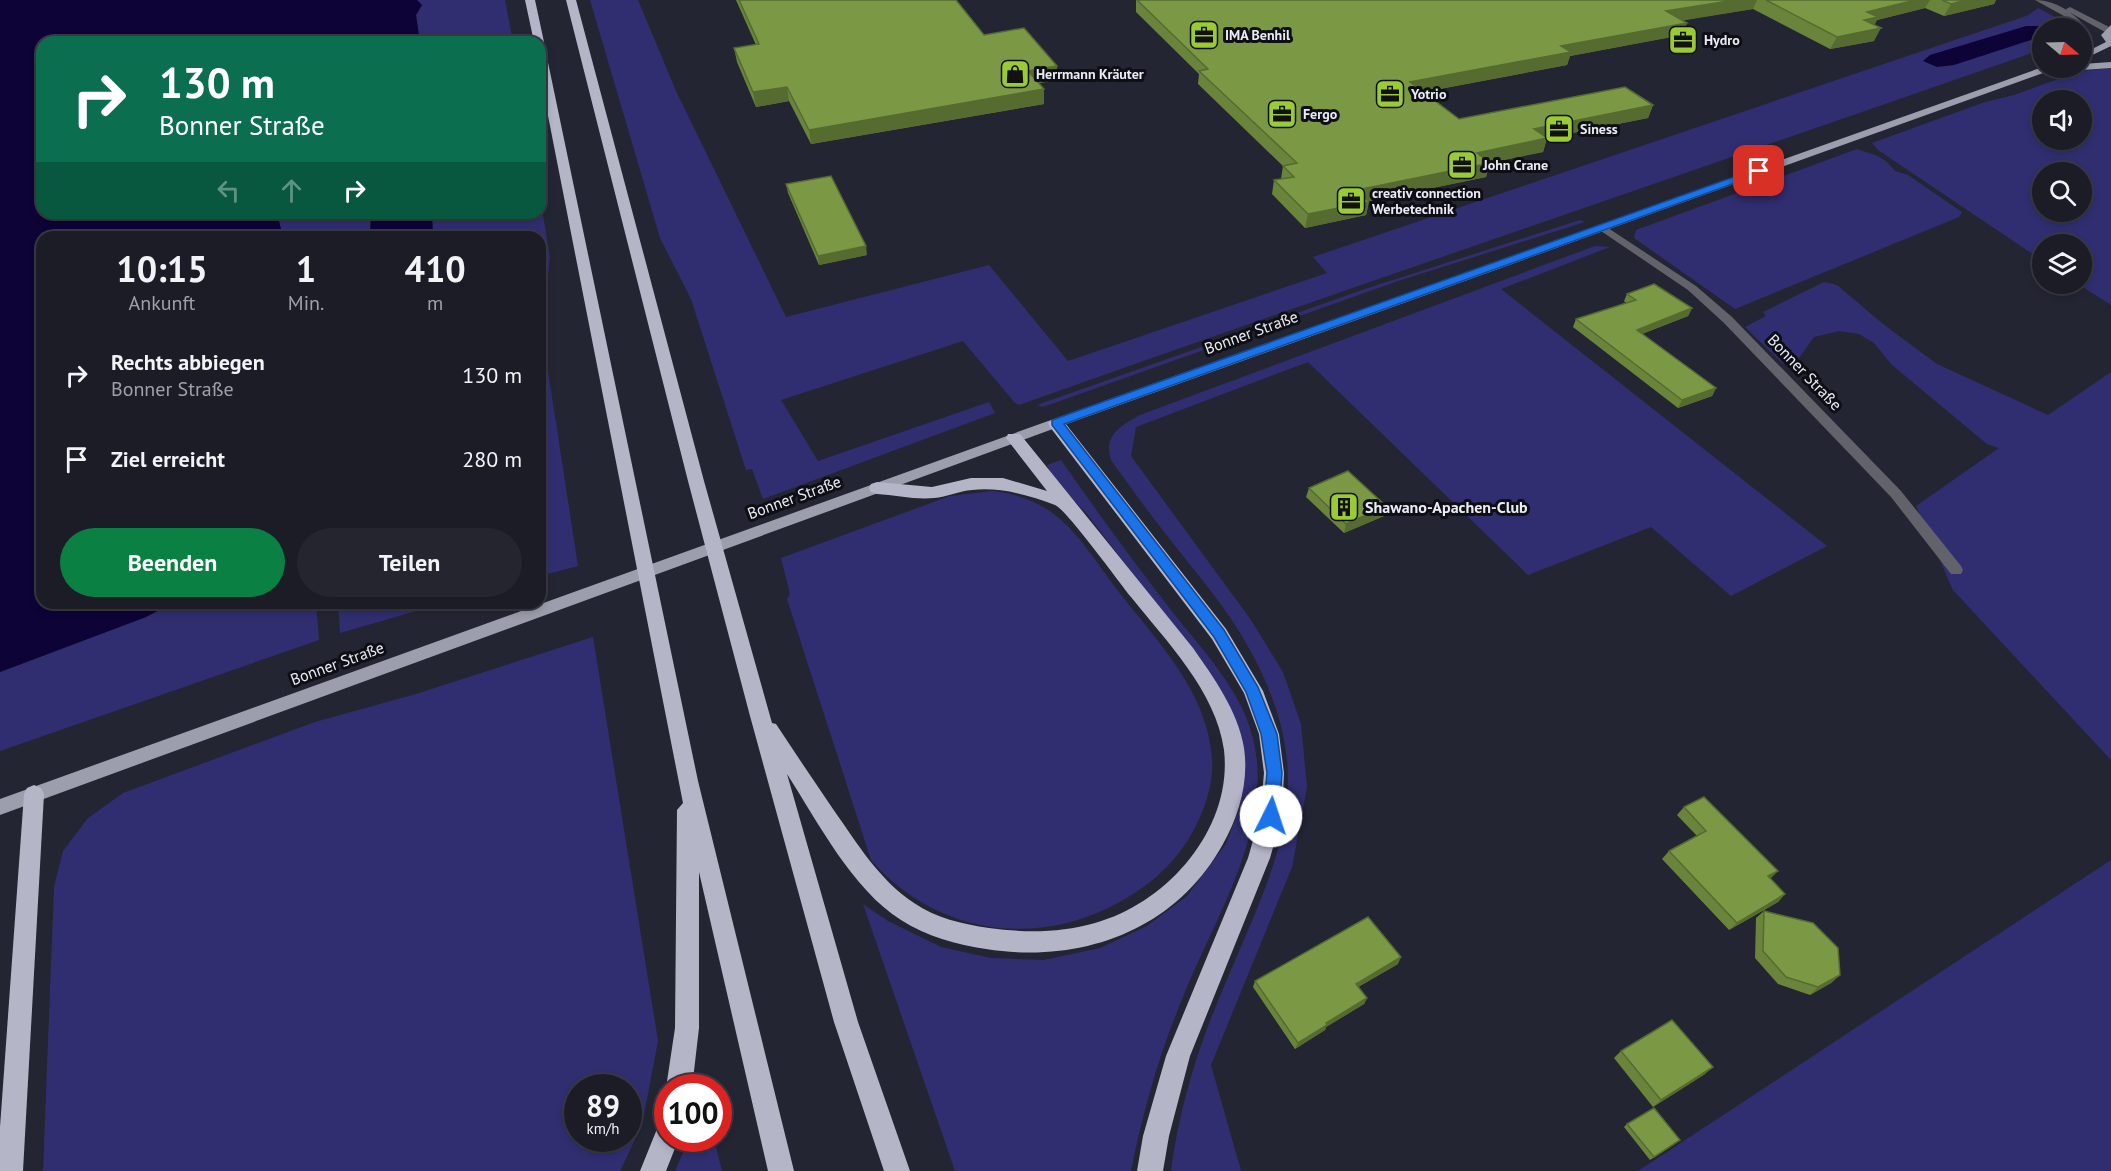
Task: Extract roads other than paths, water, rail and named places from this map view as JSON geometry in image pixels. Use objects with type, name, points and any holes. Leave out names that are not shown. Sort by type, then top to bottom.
[{"type":"highway","points":[[530,0],[538,36]]},
{"type":"highway","points":[[571,0],[696,481],[760,716],[846,1022],[897,1171]]},
{"type":"highway","points":[[546,78],[630,504],[688,782],[781,1171]]},
{"type":"highway","points":[[1056,423],[1219,634],[1253,691],[1269,734],[1274,773],[1271,816],[1259,858],[1178,1056],[1156,1136],[1150,1171]]},
{"type":"highway","points":[[760,716],[865,875],[898,905],[925,922],[969,937],[1015,943],[1066,941],[1115,927],[1158,902],[1194,874],[1216,843],[1230,806],[1235,761],[1227,725],[1211,688],[1186,652],[1014,438]]},
{"type":"highway","points":[[877,488],[932,493],[971,484],[1003,484],[1065,502]]},
{"type":"highway","points":[[682,1074],[687,1028],[688,782]]},
{"type":"highway","points":[[10,1171],[34,794]]},
{"type":"highway","points":[[653,1171],[660,1152]]},
{"type":"main road","points":[[2092,53],[2111,43],[2105,35],[2109,29]]},
{"type":"main road","points":[[2092,56],[2111,55]]},
{"type":"main road","points":[[2092,66],[2111,65]]},
{"type":"main road","name":"Bonner Straße","points":[[546,608],[2032,73]]},
{"type":"main road","name":"Bonner Straße","points":[[0,807],[544,609]]},
{"type":"street","points":[[2039,0],[2073,18]]},
{"type":"street","points":[[2051,0],[2109,29]]},
{"type":"street","points":[[2066,0],[2107,17]]},
{"type":"street","name":"Bonner Straße","points":[[1602,227],[1692,288],[1728,320],[1896,494],[1956,570]]},
{"type":"place","name":"IMA Benhil","points":[[1204,35]]},
{"type":"place","name":"Hydro","points":[[1683,40]]},
{"type":"place","name":"Herrmann Kräuter","points":[[1015,74]]},
{"type":"place","name":"Yotrio","points":[[1390,94]]},
{"type":"place","name":"Fergo","points":[[1282,114]]},
{"type":"place","name":"Siness","points":[[1559,129]]},
{"type":"place","name":"John Crane","points":[[1462,165]]},
{"type":"place","name":"creativ connection Werbetechnik","points":[[1351,201]]},
{"type":"place","name":"Shawano-Apachen-Club","points":[[1344,507]]}]
